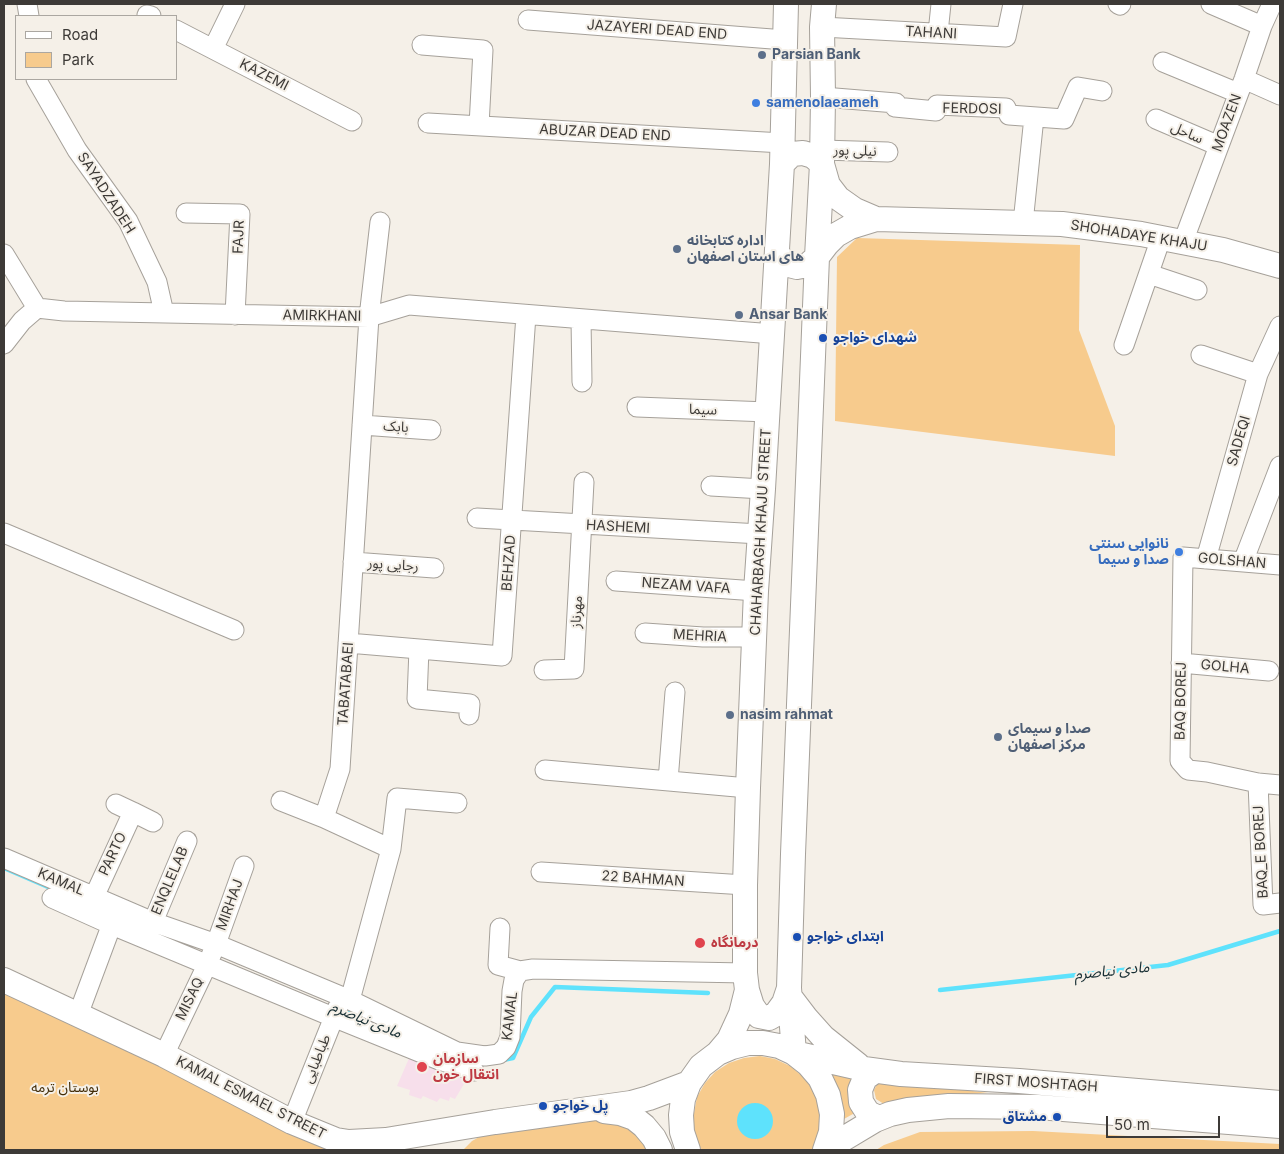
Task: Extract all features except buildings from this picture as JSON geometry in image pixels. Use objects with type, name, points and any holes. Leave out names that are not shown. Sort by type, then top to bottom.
[{"type":"main road","name":"CHAHARBAGH KHAJU STREET","points":[[718,1053],[729,1040],[741,1014],[746,981],[745,886],[756,591],[778,254],[786,4]]},
{"type":"main road","points":[[794,1053],[790,993],[793,854],[822,157],[823,15]]},
{"type":"main road","points":[[782,153],[803,153],[822,157]]},
{"type":"main road","points":[[822,157],[828,185],[838,198],[854,210],[876,219]]},
{"type":"main road","points":[[778,254],[785,264],[797,267],[808,265],[817,258],[826,244],[836,235],[850,227],[876,219]]},
{"type":"main road","name":"SHOHADAYE KHAJU","points":[[876,219],[1062,224],[1141,234],[1223,250],[1280,266]]},
{"type":"main road","name":"KAMAL ESMAEL STREET","points":[[4,980],[164,1055],[292,1122],[342,1145],[349,1142],[386,1140],[630,1102],[649,1098],[689,1084]]},
{"type":"main road","points":[[746,981],[752,1006],[759,1016],[768,1018],[776,1014],[790,993]]},
{"type":"main road","points":[[790,993],[806,1018],[823,1037],[869,1070],[860,1090],[861,1102],[868,1113],[879,1118]]},
{"type":"main road","points":[[688,1150],[682,1132],[683,1099],[689,1084],[701,1066],[718,1053],[732,1047],[763,1043],[779,1046],[794,1053],[808,1064],[820,1078],[828,1095],[832,1114],[831,1132],[825,1150]]},
{"type":"main road","name":"FIRST MOSHTAGH","points":[[794,1053],[869,1070],[1280,1103]]},
{"type":"main road","name":"FIRST MOSHTAGH","points":[[825,1150],[879,1118],[890,1114],[908,1110],[949,1106],[1038,1107],[1280,1126]]},
{"type":"main road","points":[[586,1109],[620,1113],[634,1118],[654,1138],[660,1150]]},
{"type":"main road","points":[[450,1150],[456,1140],[465,1134],[495,1122]]},
{"type":"street","points":[[213,49],[236,4]]},
{"type":"street","points":[[938,33],[941,4]]},
{"type":"street","name":"TAHANI","points":[[823,15],[938,33],[1006,37],[1013,4]]},
{"type":"street","points":[[1211,4],[1262,26]]},
{"type":"street","name":"MOAZEN","points":[[1124,346],[1149,274],[1172,240],[1219,146],[1262,26],[1272,4]]},
{"type":"street","name":"JAZAYERI DEAD END","points":[[528,20],[785,40]]},
{"type":"street","name":"KAZEMI","points":[[178,31],[352,120]]},
{"type":"street","points":[[422,46],[483,50],[479,126]]},
{"type":"street","points":[[1163,62],[1241,86],[1280,95]]},
{"type":"street","name":"SAYADZADEH","points":[[37,80],[77,150],[128,221],[157,282],[164,313]]},
{"type":"street","name":"FERDOSI","points":[[823,97],[896,103],[895,107],[936,111],[937,105],[1006,108],[1009,115],[1064,119],[1078,86],[1102,91]]},
{"type":"street","points":[[1022,223],[1034,117]]},
{"type":"street","name":"ساحل","points":[[1156,119],[1219,146]]},
{"type":"street","name":"ABUZAR DEAD END","points":[[428,123],[782,153]]},
{"type":"street","name":"نیلی پور","points":[[822,157],[888,152]]},
{"type":"street","name":"FAJR","points":[[186,213],[240,214],[236,315]]},
{"type":"street","name":"TABATABAEI","points":[[324,818],[340,769],[369,317],[380,222]]},
{"type":"street","points":[[4,254],[37,308],[5,337]]},
{"type":"street","points":[[1149,274],[1197,290]]},
{"type":"street","name":"AMIRKHANI","points":[[37,308],[64,311],[369,317],[409,306],[773,334]]},
{"type":"street","name":"BEHZAD","points":[[348,643],[502,656],[526,315]]},
{"type":"street","points":[[581,319],[582,382]]},
{"type":"street","name":"SADEQI","points":[[1206,558],[1258,374],[1280,326]]},
{"type":"street","points":[[1202,355],[1258,374]]},
{"type":"street","name":"سیما","points":[[637,407],[768,412]]},
{"type":"street","name":"بابک","points":[[362,425],[431,430]]},
{"type":"street","points":[[1243,562],[1280,468]]},
{"type":"street","points":[[582,525],[584,482]]},
{"type":"street","points":[[711,486],[763,489]]},
{"type":"street","name":"HASHEMI","points":[[476,518],[760,534]]},
{"type":"street","name":"مهرناز","points":[[544,670],[574,669],[582,525]]},
{"type":"street","points":[[4,532],[234,630]]},
{"type":"street","name":"GOLSHAN","points":[[1183,557],[1280,566]]},
{"type":"street","name":"BAQ BOREJ","points":[[1183,557],[1180,761],[1188,770],[1207,772],[1258,783]]},
{"type":"street","name":"رجایی پور","points":[[353,562],[434,568]]},
{"type":"street","name":"NEZAM VAFA","points":[[616,581],[756,591]]},
{"type":"street","name":"MEHRIA","points":[[645,633],[755,638]]},
{"type":"street","points":[[419,649],[417,699],[470,704],[469,715]]},
{"type":"street","name":"GOLHA","points":[[1181,663],[1269,670]]},
{"type":"street","points":[[668,781],[675,692]]},
{"type":"street","points":[[545,770],[748,788]]},
{"type":"street","points":[[1258,783],[1280,785]]},
{"type":"street","name":"BAQ_E BOREJ","points":[[1258,783],[1263,905],[1280,902]]},
{"type":"street","points":[[346,999],[391,849],[397,798],[457,803]]},
{"type":"street","points":[[281,802],[324,818],[391,849]]},
{"type":"street","name":"PARTO","points":[[94,896],[124,808],[154,822]]},
{"type":"street","name":"ENQLELAB","points":[[153,922],[188,841]]},
{"type":"street","name":"KAMAL","points":[[4,858],[153,922],[216,944],[346,999],[457,1052],[485,1056],[499,1054],[506,1047],[510,1037],[514,980],[520,971]]},
{"type":"street","name":"MIRHAJ","points":[[216,944],[244,866]]},
{"type":"street","name":"22 BAHMAN","points":[[541,872],[745,886]]},
{"type":"street","points":[[52,898],[333,1018],[474,1072]]},
{"type":"street","points":[[78,1015],[118,907]]},
{"type":"street","points":[[500,928],[498,965],[520,971],[533,968],[746,981]]},
{"type":"street","name":"MISAQ","points":[[164,1055],[216,944]]},
{"type":"street","name":"طباطبایی","points":[[292,1122],[333,1018],[346,999]]},
{"type":"shaded area","name":"سازمان انتقال خون","points":[[410,1056],[467,1079],[455,1099],[450,1097],[449,1101],[440,1098],[437,1102],[423,1096],[421,1099],[409,1095],[410,1090],[397,1086]]},
{"type":"green space","points":[[857,238],[1080,245],[1079,330],[1115,426],[1115,456],[835,421],[837,257]]},
{"type":"green space","name":"بوستان ترمه","points":[[4,992],[239,1103],[334,1150],[4,1150]]},
{"type":"green space","points":[[760,1056],[775,1059],[790,1066],[812,1088],[818,1103],[820,1119],[819,1134],[813,1150],[702,1150],[698,1144],[694,1129],[694,1113],[697,1097],[705,1083],[715,1072],[729,1063],[744,1058]]},
{"type":"green space","points":[[832,1073],[860,1076],[860,1110],[844,1119]]},
{"type":"green space","points":[[880,1079],[988,1093],[926,1096],[884,1104],[876,1099],[874,1090]]},
{"type":"green space","points":[[597,1117],[632,1128],[651,1150],[463,1150],[472,1141],[481,1136]]},
{"type":"green space","points":[[1033,1131],[1280,1144],[1280,1150],[876,1150],[884,1145],[920,1132]]},
{"type":"water","points":[[755,1103],[768,1108],[773,1121],[768,1134],[755,1139],[742,1134],[737,1121],[742,1108]]},
{"type":"waterway","name":"مادی نیاصرم","points":[[4,868],[55,890]]},
{"type":"waterway","name":"مادی نیاصرم","points":[[940,990],[1168,965],[1280,931]]},
{"type":"waterway","name":"مادی نیاصرم","points":[[503,1060],[513,1058],[531,1017],[555,987],[708,993]]},
{"type":"waterway","name":"مادی نیاصرم","points":[[341,1010],[374,1023]]},
{"type":"place","name":"Parsian Bank","points":[[762,55]]},
{"type":"place","name":"samenolaeameh","points":[[756,103]]},
{"type":"place","name":"اداره کتابخانه های استان اصفهان","points":[[677,249]]},
{"type":"place","name":"Ansar Bank","points":[[739,315]]},
{"type":"place","name":"شهدای خواجو","points":[[823,338]]},
{"type":"place","name":"نانوایی سنتی صدا و سیما","points":[[1179,552]]},
{"type":"place","name":"nasim rahmat","points":[[730,715]]},
{"type":"place","name":"صدا و سیمای مرکز اصفهان","points":[[998,737]]},
{"type":"place","name":"ابتدای خواجو","points":[[797,937]]},
{"type":"place","name":"درمانگاه","points":[[700,943]]},
{"type":"place","name":"سازمان انتقال خون","points":[[422,1067]]},
{"type":"place","name":"پل خواجو","points":[[543,1106]]},
{"type":"place","name":"مشتاق","points":[[1057,1117]]}]
